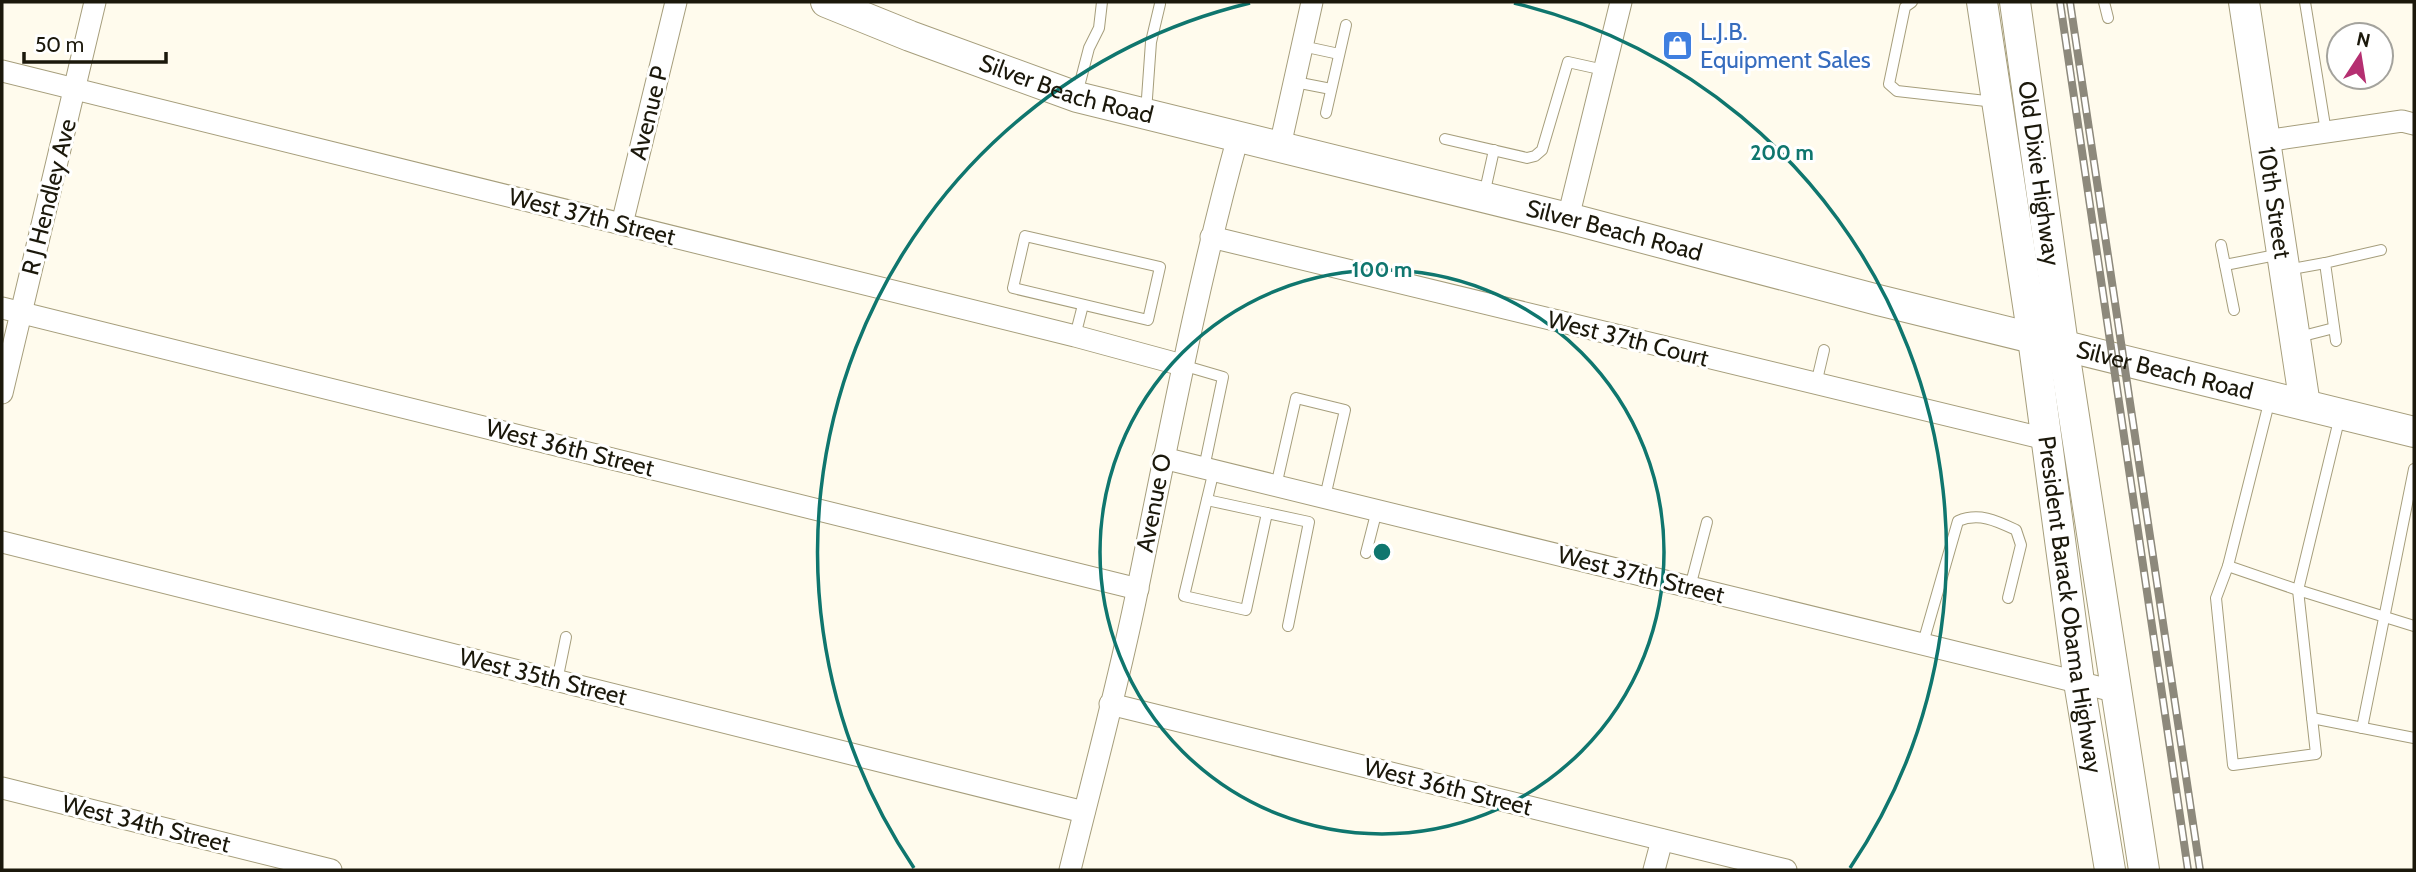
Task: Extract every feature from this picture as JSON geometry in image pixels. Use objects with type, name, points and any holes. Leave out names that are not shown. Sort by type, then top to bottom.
[{"type":"street","name":"R J Hendley Ave","points":[[2,393],[11,310],[75,89],[96,2]]},
{"type":"street","name":"Avenue P","points":[[622,224],[676,2]]},
{"type":"street","name":"Silver Beach Road","points":[[826,2],[1077,97],[1568,218],[1878,300],[2414,432]]},
{"type":"street","points":[[1280,146],[1312,2]]},
{"type":"street","points":[[1568,218],[1621,2]]},
{"type":"street","name":"Old Dixie Highway","points":[[1982,2],[2033,338]]},
{"type":"street","name":"Old Dixie Highway","points":[[2015,2],[2063,345]]},
{"type":"street","name":"10th Street","points":[[2244,2],[2305,404]]},
{"type":"street","name":"West 37th Street","points":[[2,71],[1075,336],[1182,365]]},
{"type":"street","points":[[2265,141],[2402,121],[2414,124]]},
{"type":"street","name":"Avenue O","points":[[1070,870],[1138,589],[1182,365],[1211,237],[1238,136]]},
{"type":"street","name":"West 37th Court","points":[[1211,237],[2046,439]]},
{"type":"street","name":"West 36th Street","points":[[11,310],[1138,589]]},
{"type":"street","name":"President Barack Obama Highway","points":[[2033,338],[2079,682],[2110,870]]},
{"type":"street","name":"President Barack Obama Highway","points":[[2063,345],[2144,870]]},
{"type":"street","name":"West 37th Street","points":[[1163,458],[2118,692]]},
{"type":"street","name":"West 35th Street","points":[[2,542],[1084,812]]},
{"type":"street","name":"West 36th Street","points":[[1111,704],[1786,870]]},
{"type":"street","name":"West 34th Street","points":[[2,788],[331,870]]},
{"type":"street","points":[[1654,870],[1662,840]]},
{"type":"lane","points":[[1077,97],[1089,48],[1099,28],[1102,2]]},
{"type":"lane","points":[[1912,2],[1905,7],[1889,84],[1897,92],[1997,102]]},
{"type":"lane","points":[[2104,2],[2108,18]]},
{"type":"lane","points":[[2305,2],[2326,132]]},
{"type":"lane","points":[[1146,114],[1151,42],[1160,4]]},
{"type":"lane","points":[[1326,113],[1346,25]]},
{"type":"lane","points":[[1303,46],[1339,54]]},
{"type":"lane","points":[[1445,139],[1527,158],[1535,156],[1542,150],[1568,62],[1604,70]]},
{"type":"lane","points":[[1296,75],[1331,89]]},
{"type":"lane","points":[[1483,197],[1494,150]]},
{"type":"lane","points":[[1025,236],[1160,267],[1147,320],[1083,305],[1013,288],[1025,236]]},
{"type":"lane","points":[[2221,245],[2234,310]]},
{"type":"lane","points":[[2225,265],[2325,263],[2381,250]]},
{"type":"lane","points":[[2325,263],[2336,341]]},
{"type":"lane","points":[[1075,336],[1083,305]]},
{"type":"lane","points":[[2295,338],[2333,328]]},
{"type":"lane","points":[[1816,384],[1824,350]]},
{"type":"lane","points":[[1182,365],[1223,377],[1207,500],[1184,596],[1246,610],[1267,513]]},
{"type":"lane","points":[[2270,397],[2228,566],[2216,598],[2233,765],[2316,754],[2298,590],[2341,413]]},
{"type":"lane","points":[[1276,485],[1296,398],[1345,410],[1325,497]]},
{"type":"lane","points":[[2362,728],[2414,468]]},
{"type":"lane","points":[[1207,500],[1309,522],[1288,626]]},
{"type":"lane","points":[[1366,553],[1377,510]]},
{"type":"lane","points":[[1923,643],[1958,522],[1970,516],[1994,520],[2016,530],[2021,545],[2008,598]]},
{"type":"lane","points":[[1690,587],[1707,522]]},
{"type":"lane","points":[[2228,566],[2414,626]]},
{"type":"lane","points":[[557,681],[566,637]]},
{"type":"lane","points":[[2312,718],[2414,738]]},
{"type":"railway","points":[[2060,2],[2188,870]]},
{"type":"railway","points":[[2070,2],[2200,870]]},
{"type":"place","name":"L.J.B. Equipment Sales","points":[[1677,46]]}]
